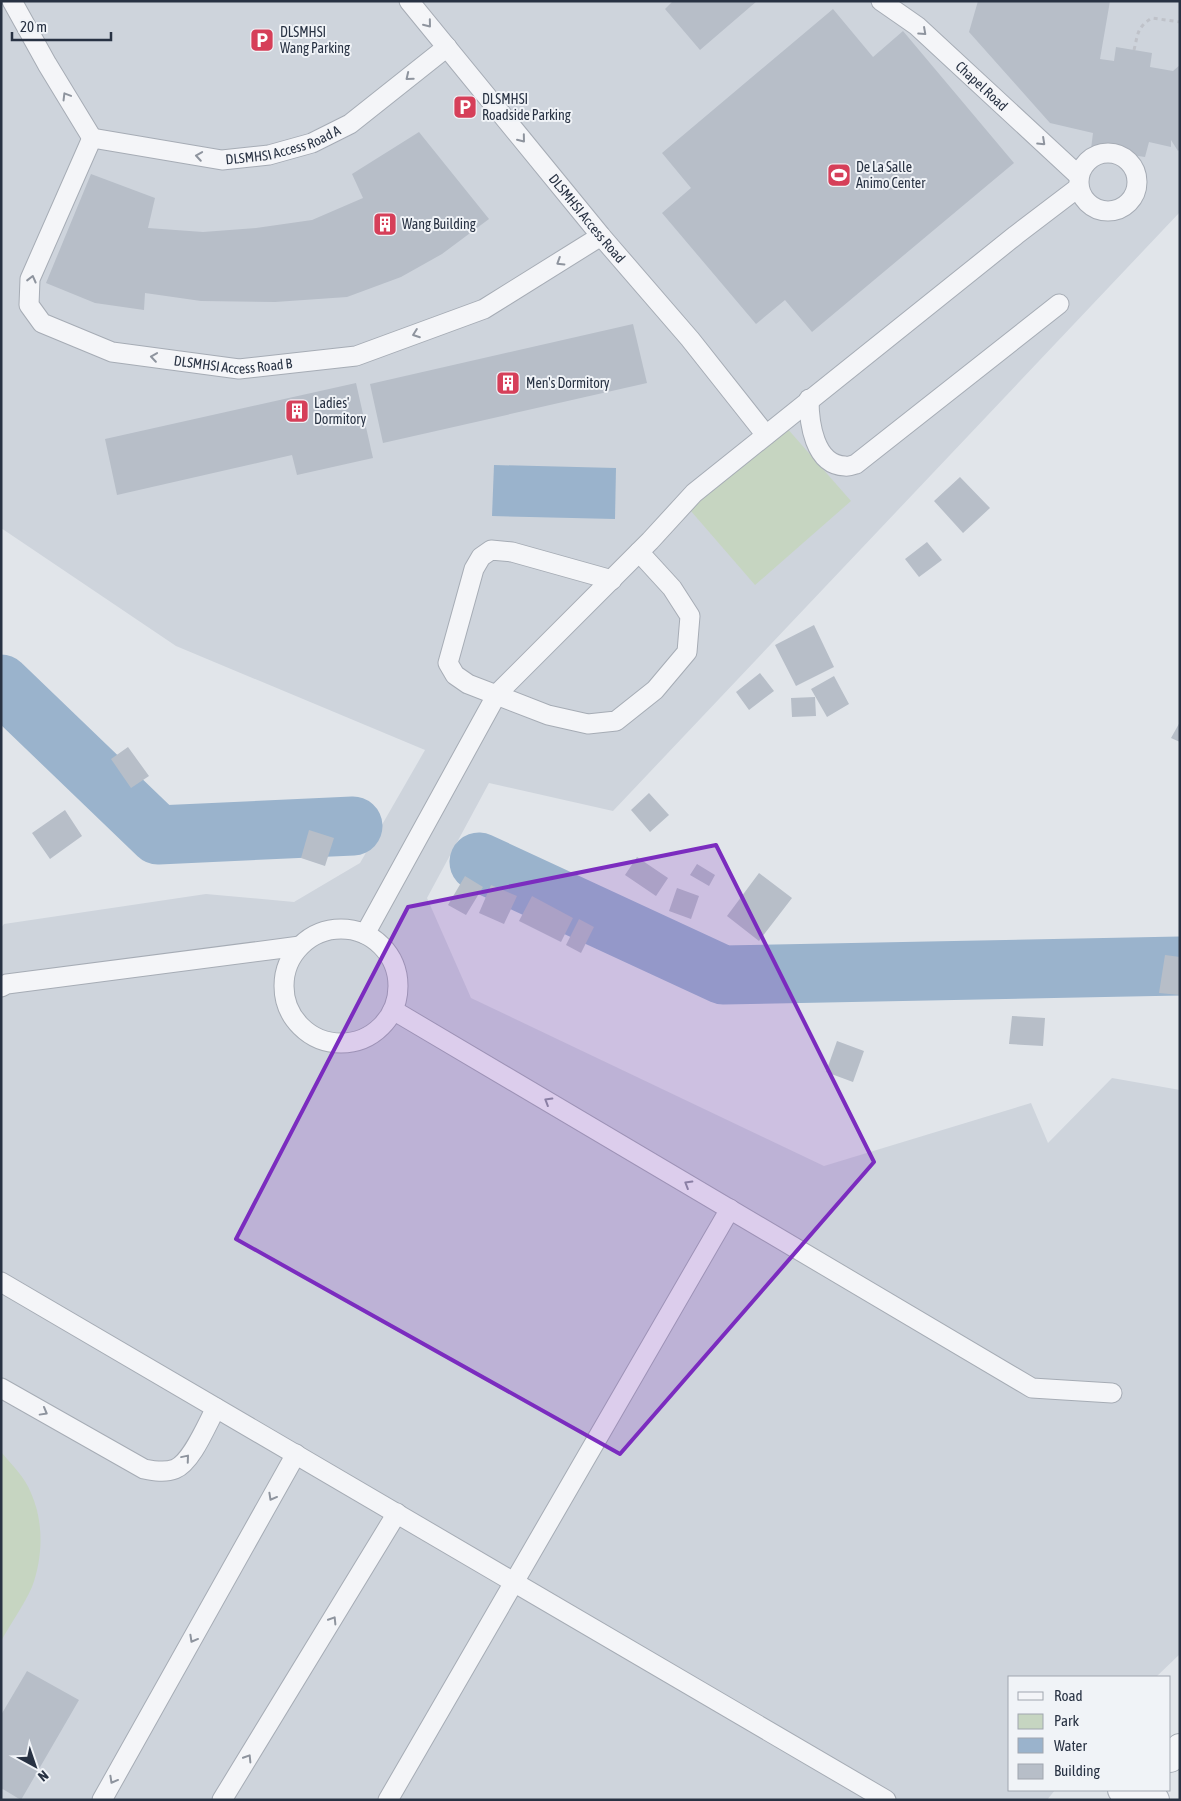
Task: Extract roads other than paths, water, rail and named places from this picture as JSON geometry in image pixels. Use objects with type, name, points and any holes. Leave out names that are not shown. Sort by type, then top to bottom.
[{"type":"street","points":[[1171,1757],[1180,1748]]},
{"type":"lane","points":[[12,1],[47,64],[92,138]]},
{"type":"lane","name":"DLSMHSI Access Road","points":[[410,1],[602,236],[690,338],[766,435]]},
{"type":"lane","name":"Chapel Road","points":[[809,399],[1016,235],[1079,182],[917,26],[881,1]]},
{"type":"lane","name":"DLSMHSI Access Road A","points":[[92,138],[222,160],[269,155],[312,143],[350,124],[447,47]]},
{"type":"lane","name":"DLSMHSI Access Road B","points":[[92,138],[30,279],[29,305],[42,323],[112,352],[239,369],[356,356],[484,309],[602,236]]},
{"type":"lane","points":[[809,399],[809,418],[815,444],[830,462],[845,466],[856,464],[1059,304]]},
{"type":"lane","points":[[365,934],[497,694],[612,580],[694,493],[809,399]]},
{"type":"lane","points":[[612,580],[512,552],[491,550],[481,556],[474,569],[448,663],[455,676],[468,684],[548,715],[588,724],[616,721],[655,690],[687,652],[690,616],[672,588],[639,552]]},
{"type":"lane","points":[[348,929],[365,934],[380,944],[391,958],[397,974],[398,992],[393,1010],[383,1025],[369,1036],[352,1043],[334,1043],[316,1039],[301,1028],[290,1014],[284,996],[284,978],[289,960],[300,946],[314,935],[331,930],[348,929]]},
{"type":"lane","points":[[1,987],[17,982],[300,946]]},
{"type":"lane","points":[[393,1010],[1032,1388],[1112,1393]]},
{"type":"lane","points":[[388,1800],[730,1208]]},
{"type":"lane","points":[[1,1282],[886,1800]]},
{"type":"lane","points":[[1,1388],[144,1469],[160,1472],[175,1469],[187,1460],[216,1408]]},
{"type":"lane","points":[[102,1800],[296,1454]]},
{"type":"lane","points":[[222,1800],[397,1514]]},
{"type":"water","points":[[494,465],[616,468],[615,519],[492,516]]},
{"type":"waterway","points":[[1,684],[158,835],[353,826]]},
{"type":"waterway","points":[[479,862],[723,975],[1180,966]]},
{"type":"place","name":"DLSMHSI Wang Parking","points":[[262,40]]},
{"type":"place","name":"DLSMHSI Roadside Parking","points":[[465,107]]},
{"type":"place","name":"De La Salle Animo Center","points":[[839,175]]},
{"type":"place","name":"Wang Building","points":[[385,224]]},
{"type":"place","name":"Men's Dormitory","points":[[508,383]]},
{"type":"place","name":"Ladies' Dormitory","points":[[297,411]]}]
